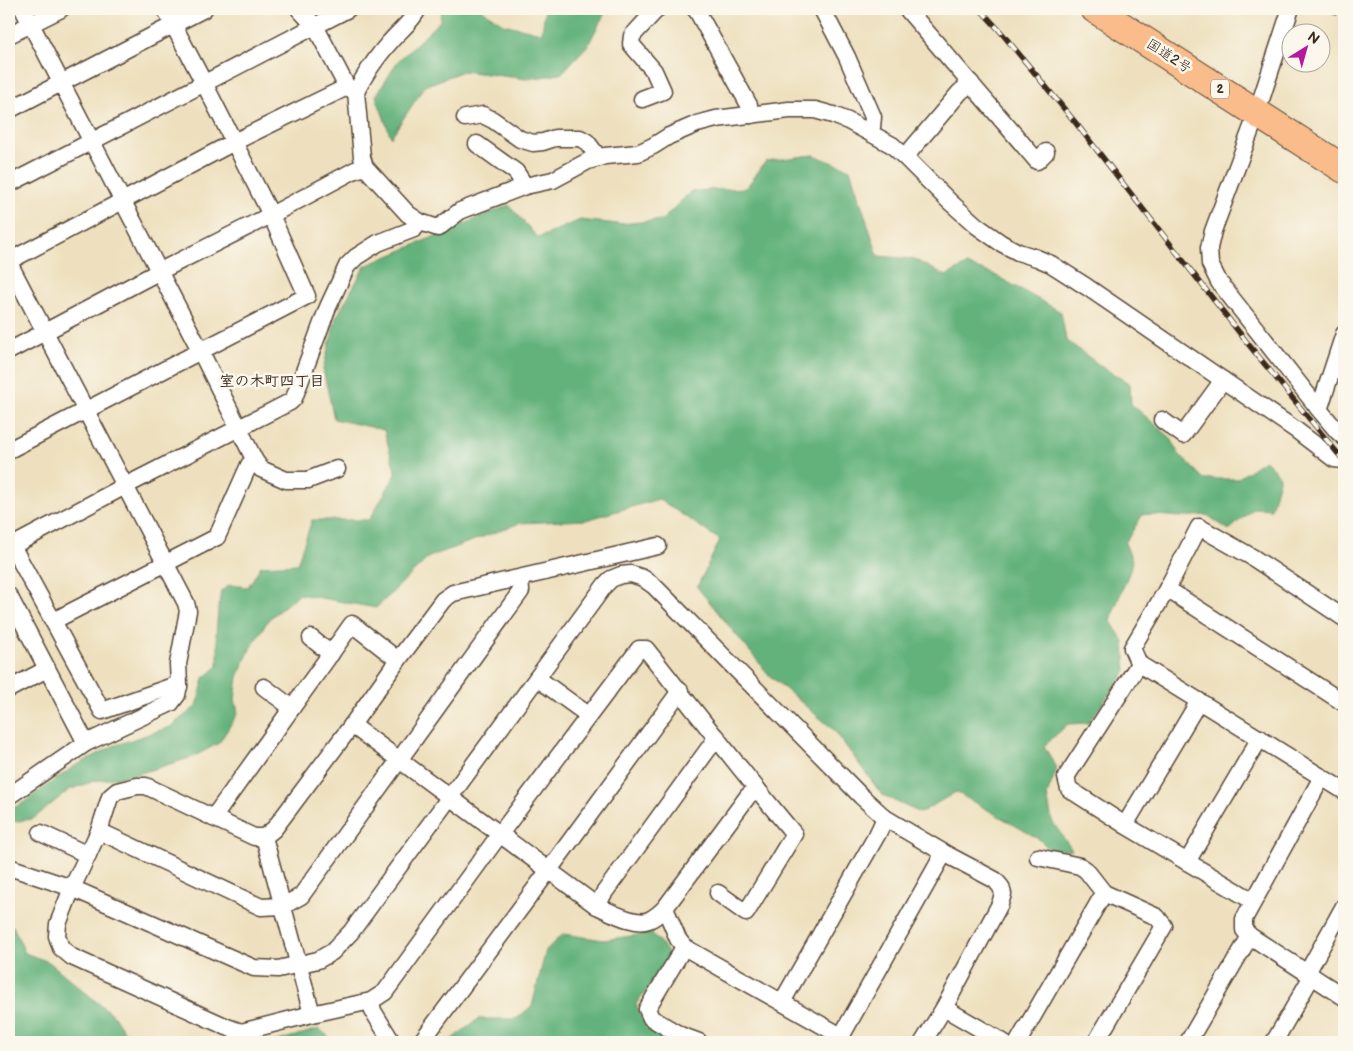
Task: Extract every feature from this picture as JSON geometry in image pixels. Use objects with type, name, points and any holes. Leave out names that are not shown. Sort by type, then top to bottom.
[{"type":"highway","name":"国道2号","points":[[1095,9],[1344,169]]},
{"type":"street","points":[[23,9],[200,350],[255,461],[261,469],[286,480],[308,480],[337,470]]},
{"type":"street","points":[[9,35],[61,9]]},
{"type":"street","points":[[9,450],[307,296],[271,216],[165,9]]},
{"type":"street","points":[[9,110],[204,9]]},
{"type":"street","points":[[299,9],[315,26],[352,90],[365,167],[408,214],[420,222],[438,228],[460,211],[524,186],[553,180],[588,161],[605,156],[638,153],[669,136],[697,124],[716,119],[789,110],[815,110],[848,121],[892,145],[950,202],[977,226],[1001,243],[1018,252],[1038,258],[1058,269],[1296,430],[1334,459],[1344,460]]},
{"type":"street","points":[[9,184],[348,9]]},
{"type":"street","points":[[9,796],[86,743],[171,703],[177,695],[179,687],[178,664],[188,611],[9,262],[234,142],[352,90],[360,83],[389,43],[406,26],[418,9]]},
{"type":"street","points":[[642,99],[662,91],[654,71],[631,44],[632,36],[657,9]]},
{"type":"street","points":[[695,9],[749,105],[751,115]]},
{"type":"street","points":[[822,9],[847,57],[873,117],[869,132]]},
{"type":"street","points":[[907,9],[1037,161],[1046,152]]},
{"type":"street","points":[[1290,9],[1213,232],[1209,248],[1210,264],[1219,282],[1318,408],[1344,437]]},
{"type":"street","points":[[905,157],[960,92],[971,83]]},
{"type":"street","points":[[465,118],[483,116],[493,120],[520,139],[533,143],[555,138],[580,138],[587,142],[599,158]]},
{"type":"street","points":[[477,144],[516,172],[524,186]]},
{"type":"street","points":[[9,351],[158,272],[271,216],[355,170],[365,167]]},
{"type":"street","points":[[179,687],[173,686],[102,711],[53,621],[15,564],[10,543],[290,402],[294,398],[328,306],[347,266],[356,257],[378,242],[414,229],[420,222]]},
{"type":"street","points":[[1318,408],[1321,404],[1344,334]]},
{"type":"street","points":[[1162,420],[1183,435],[1223,380]]},
{"type":"street","points":[[53,621],[217,537],[249,465],[255,461]]},
{"type":"street","points":[[1344,618],[1252,557],[1199,527],[1167,589],[1132,648],[1139,664],[1344,791]]},
{"type":"street","points":[[658,546],[453,594],[443,600],[352,726],[274,829],[264,837],[254,837],[146,786],[137,786],[117,791],[110,797],[99,831],[72,888],[58,924],[57,936],[62,948],[72,957],[227,1027],[240,1037],[312,1014],[371,1001],[385,992],[638,649],[646,649],[794,834],[746,913],[718,893]]},
{"type":"street","points":[[616,556],[621,575]]},
{"type":"street","points":[[9,867],[72,888],[254,968],[278,969],[318,960],[332,952],[351,932],[605,585],[611,579],[621,575],[632,574],[643,578],[654,586],[860,796],[885,818],[944,853],[995,880],[1002,886],[1003,894],[1000,904],[944,1008],[923,1042]]},
{"type":"street","points":[[99,831],[261,907],[282,906],[301,896],[521,591],[520,579]]},
{"type":"street","points":[[1167,589],[1344,703]]},
{"type":"street","points":[[9,596],[86,743]]},
{"type":"street","points":[[213,818],[352,624],[398,660]]},
{"type":"street","points":[[311,638],[331,654]]},
{"type":"street","points":[[1139,664],[1066,778],[1068,789],[1253,901]]},
{"type":"street","points":[[9,690],[48,669]]},
{"type":"street","points":[[537,678],[588,715]]},
{"type":"street","points":[[264,687],[292,708]]},
{"type":"street","points":[[421,1042],[680,691]]},
{"type":"street","points":[[1125,825],[1199,701]]},
{"type":"street","points":[[352,726],[598,906],[614,914],[640,922],[655,917],[665,908],[748,796],[757,789]]},
{"type":"street","points":[[598,906],[604,893],[717,737]]},
{"type":"street","points":[[1187,862],[1260,738]]},
{"type":"street","points":[[1322,777],[1253,901],[1244,919],[1244,930],[1250,936],[1309,975],[1344,996]]},
{"type":"street","points":[[782,1002],[885,818]]},
{"type":"street","points":[[41,833],[88,855]]},
{"type":"street","points":[[264,837],[312,1014]]},
{"type":"street","points":[[665,908],[678,939],[684,947],[782,1002],[840,1039],[944,853]]},
{"type":"street","points":[[1038,858],[1080,866],[1086,870],[1104,893],[1157,917],[1164,926],[1096,1042]]},
{"type":"street","points":[[1018,1042],[1104,893]]},
{"type":"street","points":[[1274,1042],[1344,906]]},
{"type":"street","points":[[1188,1042],[1250,936]]},
{"type":"street","points":[[684,947],[648,1009],[651,1018],[680,1035],[699,1042]]},
{"type":"street","points":[[371,1001],[373,1011],[392,1042]]},
{"type":"street","points":[[944,1008],[1003,1042]]},
{"type":"path","points":[[1326,9],[1344,18]]},
{"type":"green space","points":[[441,9],[481,9],[503,24],[542,33],[544,9],[607,9],[588,45],[561,74],[527,79],[463,71],[425,86],[391,137],[376,96],[398,61],[440,21]]},
{"type":"green space","points":[[813,155],[850,169],[878,256],[914,259],[946,276],[966,265],[993,274],[1061,312],[1066,340],[1102,367],[1130,384],[1131,404],[1171,438],[1178,453],[1204,479],[1237,479],[1265,460],[1280,476],[1271,509],[1254,508],[1229,530],[1207,515],[1180,517],[1143,514],[1125,543],[1133,563],[1110,620],[1124,642],[1126,671],[1088,723],[1068,724],[1044,746],[1057,768],[1047,795],[1052,821],[1072,850],[1049,849],[1039,839],[956,792],[920,813],[882,795],[834,730],[770,676],[697,587],[720,540],[659,499],[586,520],[520,523],[429,557],[376,608],[299,594],[269,619],[250,649],[238,677],[235,699],[238,713],[219,743],[193,757],[134,775],[94,781],[69,790],[33,819],[9,822],[9,810],[23,803],[73,767],[113,746],[170,727],[197,706],[204,678],[218,666],[216,634],[221,591],[230,585],[248,587],[261,566],[297,564],[312,520],[369,520],[396,474],[384,430],[334,419],[323,369],[336,318],[365,266],[509,205],[538,238],[580,220],[619,224],[662,220],[691,191],[746,188],[766,161]]},
{"type":"green space","points":[[9,926],[13,926],[25,953],[49,962],[114,1016],[131,1042],[9,1042]]},
{"type":"green space","points":[[652,933],[673,958],[636,1004],[646,1028],[680,1042],[452,1042],[452,1039],[478,1019],[516,1019],[532,1006],[546,950],[563,934],[604,940]]},
{"type":"green space","points":[[319,1029],[335,1042],[274,1042]]},
{"type":"railway","points":[[980,9],[1075,122],[1249,345],[1344,461]]},
{"type":"district","name":"室の木町四丁目","points":[[272,381]]}]
